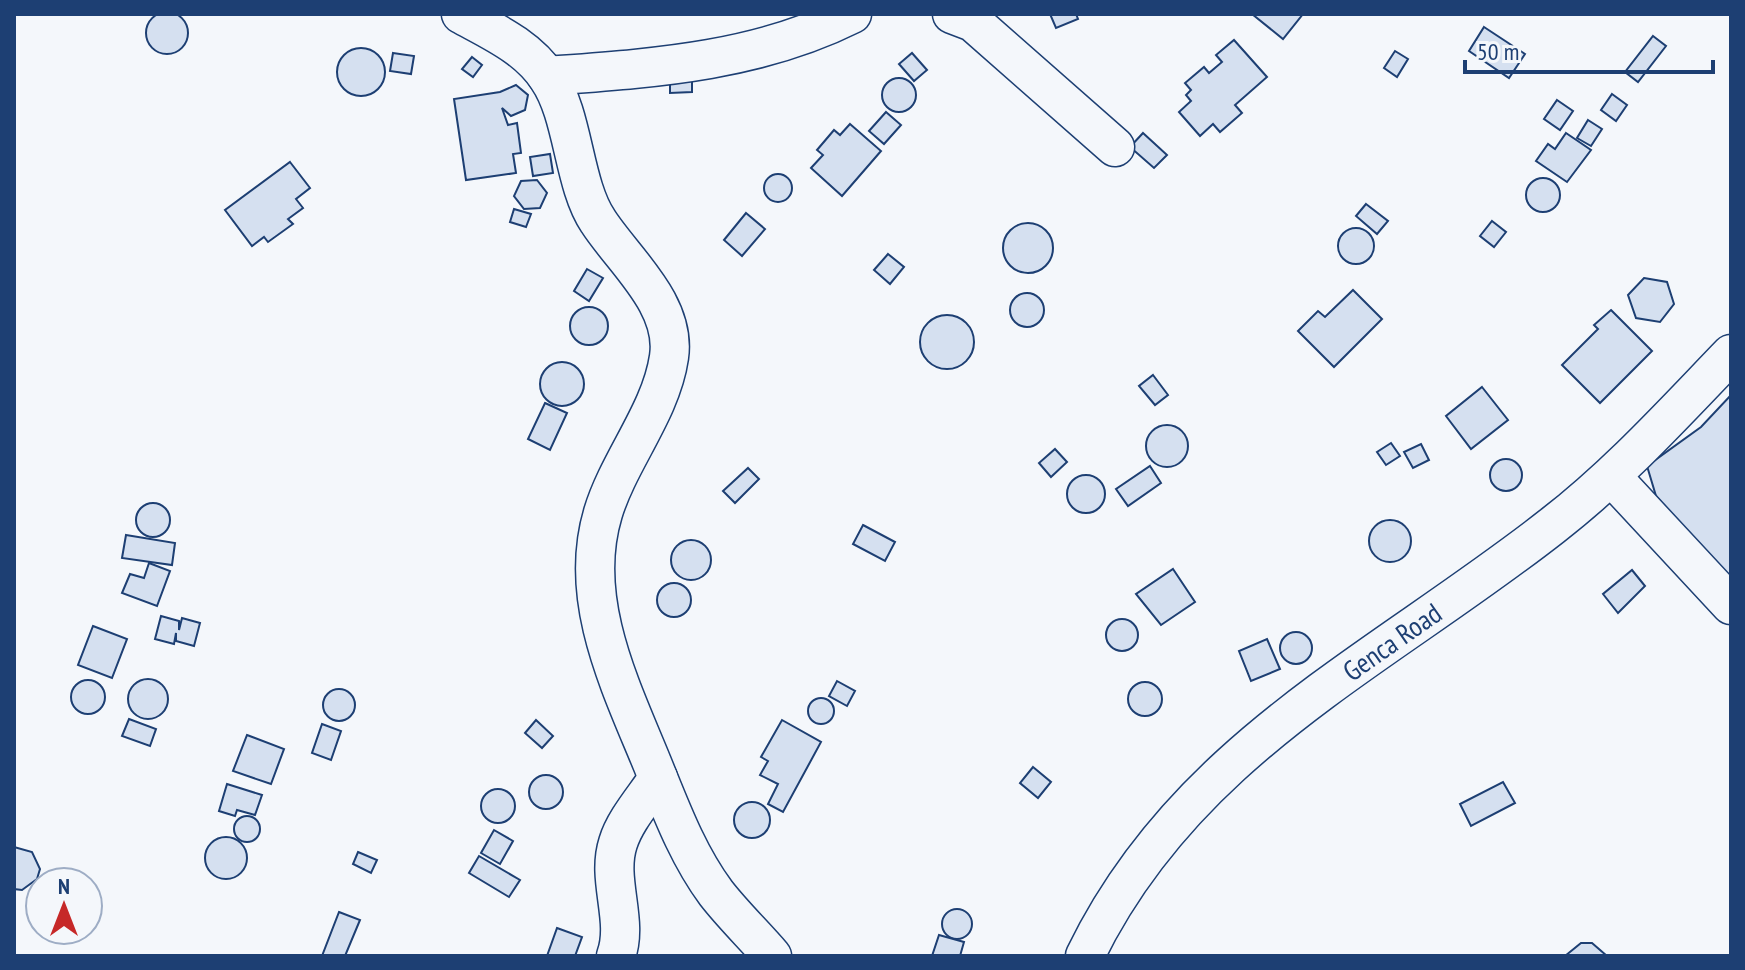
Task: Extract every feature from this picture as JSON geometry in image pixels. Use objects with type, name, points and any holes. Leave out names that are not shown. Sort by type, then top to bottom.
[{"type":"street","points":[[461,14],[513,42],[547,76],[596,218],[656,302],[668,334],[669,357],[654,402],[603,512],[595,553],[597,605],[611,662],[676,824],[716,892],[772,956]]},
{"type":"street","points":[[547,76],[675,66],[743,54],[813,33],[852,14]]},
{"type":"street","points":[[952,14],[973,22],[1115,147]]},
{"type":"street","name":"Genca Road","points":[[1085,956],[1142,861],[1180,812],[1240,753],[1552,526],[1612,477],[1731,354]]},
{"type":"street","points":[[1612,477],[1731,605]]},
{"type":"street","points":[[616,956],[620,944],[615,874],[618,843],[658,778]]},
{"type":"building","points":[[167,12],[182,18],[188,33],[182,48],[167,54],[152,48],[146,33],[152,18]]},
{"type":"building","points":[[1050,14],[1076,14],[1078,19],[1056,28]]},
{"type":"building","points":[[1252,14],[1303,14],[1283,39]]},
{"type":"building","points":[[1484,27],[1525,54],[1509,78],[1469,51]]},
{"type":"building","points":[[1653,36],[1666,46],[1638,82],[1625,72]]},
{"type":"building","points":[[1234,40],[1267,77],[1235,105],[1242,113],[1220,132],[1213,124],[1200,136],[1179,112],[1191,101],[1186,95],[1191,90],[1185,83],[1204,67],[1209,73],[1222,62],[1216,55]]},
{"type":"building","points":[[361,48],[378,55],[385,72],[378,89],[361,96],[344,89],[337,72],[344,55]]},
{"type":"building","points":[[1395,51],[1408,59],[1397,77],[1384,68]]},
{"type":"building","points":[[393,53],[414,56],[411,74],[390,71]]},
{"type":"building","points":[[912,53],[927,70],[914,81],[899,64]]},
{"type":"building","points":[[472,57],[482,65],[473,77],[462,69]]},
{"type":"building","points":[[692,71],[692,92],[670,93],[670,72]]},
{"type":"building","points":[[899,78],[911,83],[916,95],[911,107],[899,112],[887,107],[882,95],[887,83]]},
{"type":"building","points":[[516,85],[528,95],[525,110],[511,116],[502,108],[508,125],[517,123],[521,153],[513,154],[516,173],[466,180],[454,99],[500,92]]},
{"type":"building","points":[[1612,94],[1627,105],[1616,121],[1601,110]]},
{"type":"building","points":[[1557,100],[1573,111],[1560,130],[1544,119]]},
{"type":"building","points":[[886,112],[901,125],[884,144],[869,131]]},
{"type":"building","points":[[1588,120],[1602,129],[1591,146],[1577,138]]},
{"type":"building","points":[[850,124],[881,151],[842,196],[811,168],[823,155],[817,150],[834,130],[840,135]]},
{"type":"building","points":[[1143,133],[1167,155],[1154,168],[1130,147]]},
{"type":"building","points":[[1566,133],[1591,150],[1567,182],[1536,161],[1548,144],[1555,149]]},
{"type":"building","points":[[550,154],[553,173],[533,176],[530,157]]},
{"type":"building","points":[[290,162],[310,188],[296,199],[303,208],[288,219],[293,224],[268,242],[264,237],[252,246],[225,210]]},
{"type":"building","points":[[778,174],[788,178],[792,188],[788,198],[778,202],[768,198],[764,188],[768,178]]},
{"type":"building","points":[[1543,178],[1555,183],[1560,195],[1555,207],[1543,212],[1531,207],[1526,195],[1531,183]]},
{"type":"building","points":[[537,180],[547,193],[540,208],[524,209],[514,196],[521,181]]},
{"type":"building","points":[[1366,204],[1388,221],[1377,234],[1356,216]]},
{"type":"building","points":[[514,209],[531,214],[526,227],[510,222]]},
{"type":"building","points":[[746,213],[765,229],[742,256],[724,240]]},
{"type":"building","points":[[1492,221],[1506,232],[1494,247],[1480,236]]},
{"type":"building","points":[[1028,223],[1046,230],[1053,248],[1046,266],[1028,273],[1010,266],[1003,248],[1010,230]]},
{"type":"building","points":[[1356,228],[1369,233],[1374,246],[1369,259],[1356,264],[1343,259],[1338,246],[1343,233]]},
{"type":"building","points":[[888,254],[904,267],[890,284],[874,270]]},
{"type":"building","points":[[587,269],[603,278],[589,301],[574,291]]},
{"type":"building","points":[[1644,278],[1667,282],[1674,304],[1660,322],[1636,318],[1628,295]]},
{"type":"building","points":[[1353,290],[1382,319],[1334,367],[1298,331],[1318,311],[1325,317]]},
{"type":"building","points":[[1027,293],[1039,298],[1044,310],[1039,322],[1027,327],[1015,322],[1010,310],[1015,298]]},
{"type":"building","points":[[589,307],[602,313],[608,326],[602,339],[589,345],[576,339],[570,326],[576,313]]},
{"type":"building","points":[[1611,310],[1652,351],[1600,403],[1562,365],[1598,329],[1594,325]]},
{"type":"building","points":[[947,315],[966,323],[974,342],[966,361],[947,369],[928,361],[920,342],[928,323]]},
{"type":"building","points":[[562,362],[577,369],[584,384],[577,399],[562,406],[547,399],[540,384],[547,369]]},
{"type":"building","points":[[1153,375],[1168,395],[1155,405],[1139,386]]},
{"type":"building","points":[[1482,387],[1508,420],[1471,449],[1446,416]]},
{"type":"building","points":[[1731,395],[1731,588],[1656,496],[1647,466],[1701,427]]},
{"type":"building","points":[[545,403],[567,413],[550,450],[528,439]]},
{"type":"building","points":[[1167,425],[1182,431],[1188,446],[1182,461],[1167,467],[1152,461],[1146,446],[1152,431]]},
{"type":"building","points":[[1391,443],[1400,456],[1386,465],[1377,452]]},
{"type":"building","points":[[1421,444],[1429,460],[1413,468],[1404,452]]},
{"type":"building","points":[[1055,449],[1067,462],[1051,477],[1039,463]]},
{"type":"building","points":[[1506,459],[1518,463],[1522,475],[1518,487],[1506,491],[1494,487],[1490,475],[1494,463]]},
{"type":"building","points":[[1150,466],[1161,483],[1128,506],[1116,489]]},
{"type":"building","points":[[748,468],[759,479],[735,503],[723,491]]},
{"type":"building","points":[[1086,475],[1099,481],[1105,494],[1099,507],[1086,513],[1073,507],[1067,494],[1073,481]]},
{"type":"building","points":[[153,503],[165,508],[170,520],[165,532],[153,537],[141,532],[136,520],[141,508]]},
{"type":"building","points":[[1390,520],[1404,527],[1411,541],[1404,555],[1390,562],[1376,555],[1369,541],[1376,527]]},
{"type":"building","points":[[863,525],[895,542],[885,561],[853,544]]},
{"type":"building","points":[[126,535],[175,543],[172,565],[122,558]]},
{"type":"building","points":[[691,540],[705,546],[711,560],[705,574],[691,580],[677,574],[671,560],[677,546]]},
{"type":"building","points":[[149,563],[170,571],[157,606],[122,593],[130,574],[144,578]]},
{"type":"building","points":[[1173,569],[1195,602],[1161,625],[1136,594]]},
{"type":"building","points":[[1632,570],[1645,586],[1618,613],[1603,594]]},
{"type":"building","points":[[674,583],[686,588],[691,600],[686,612],[674,617],[662,612],[657,600],[662,588]]},
{"type":"building","points":[[161,616],[179,621],[179,630],[182,618],[200,623],[194,646],[176,641],[176,633],[174,644],[155,639]]},
{"type":"building","points":[[1122,619],[1134,623],[1138,635],[1134,647],[1122,651],[1110,647],[1106,635],[1110,623]]},
{"type":"building","points":[[93,626],[127,639],[112,678],[78,665]]},
{"type":"building","points":[[1296,632],[1308,636],[1312,648],[1308,660],[1296,664],[1284,660],[1280,648],[1284,636]]},
{"type":"building","points":[[1267,639],[1280,669],[1251,681],[1239,651]]},
{"type":"building","points":[[148,679],[162,685],[168,699],[162,713],[148,719],[134,713],[128,699],[134,685]]},
{"type":"building","points":[[88,680],[100,685],[105,697],[100,709],[88,714],[76,709],[71,697],[76,685]]},
{"type":"building","points":[[837,681],[855,691],[847,706],[829,696]]},
{"type":"building","points":[[1145,682],[1157,687],[1162,699],[1157,711],[1145,716],[1133,711],[1128,699],[1133,687]]},
{"type":"building","points":[[339,689],[350,694],[355,705],[350,716],[339,721],[328,716],[323,705],[328,694]]},
{"type":"building","points":[[821,698],[830,702],[834,711],[830,720],[821,724],[812,720],[808,711],[812,702]]},
{"type":"building","points":[[129,719],[156,729],[150,746],[122,736]]},
{"type":"building","points":[[536,720],[553,736],[542,748],[525,733]]},
{"type":"building","points":[[782,720],[821,742],[783,812],[768,804],[778,784],[760,775],[768,761],[761,757]]},
{"type":"building","points":[[322,724],[341,731],[331,760],[312,753]]},
{"type":"building","points":[[247,735],[284,749],[271,784],[233,771]]},
{"type":"building","points":[[1033,767],[1051,782],[1038,798],[1020,783]]},
{"type":"building","points":[[546,775],[558,780],[563,792],[558,804],[546,809],[534,804],[529,792],[534,780]]},
{"type":"building","points":[[1503,782],[1515,803],[1471,826],[1460,804]]},
{"type":"building","points":[[227,784],[262,795],[255,815],[237,810],[235,816],[219,811]]},
{"type":"building","points":[[498,789],[510,794],[515,806],[510,818],[498,823],[486,818],[481,806],[486,794]]},
{"type":"building","points":[[752,802],[765,807],[770,820],[765,833],[752,838],[739,833],[734,820],[739,807]]},
{"type":"building","points":[[247,816],[257,819],[260,829],[257,839],[247,842],[237,839],[234,829],[237,819]]},
{"type":"building","points":[[494,830],[513,841],[500,864],[481,853]]},
{"type":"building","points":[[226,837],[241,843],[247,858],[241,873],[226,879],[211,873],[205,858],[211,843]]},
{"type":"building","points":[[14,847],[32,852],[39,866],[24,866],[24,889],[14,889]]},
{"type":"building","points":[[358,852],[377,860],[371,873],[353,864]]},
{"type":"building","points":[[479,856],[520,880],[509,897],[469,873]]},
{"type":"building","points":[[957,909],[963,910],[971,918],[971,930],[963,938],[957,939],[951,938],[943,930],[942,924],[943,918],[951,910]]},
{"type":"building","points":[[339,912],[360,920],[345,956],[322,956]]},
{"type":"building","points":[[557,928],[582,937],[575,956],[547,956]]},
{"type":"building","points":[[939,935],[964,942],[960,956],[932,956]]},
{"type":"building","points":[[1581,943],[1592,943],[1607,956],[1565,956]]}]
